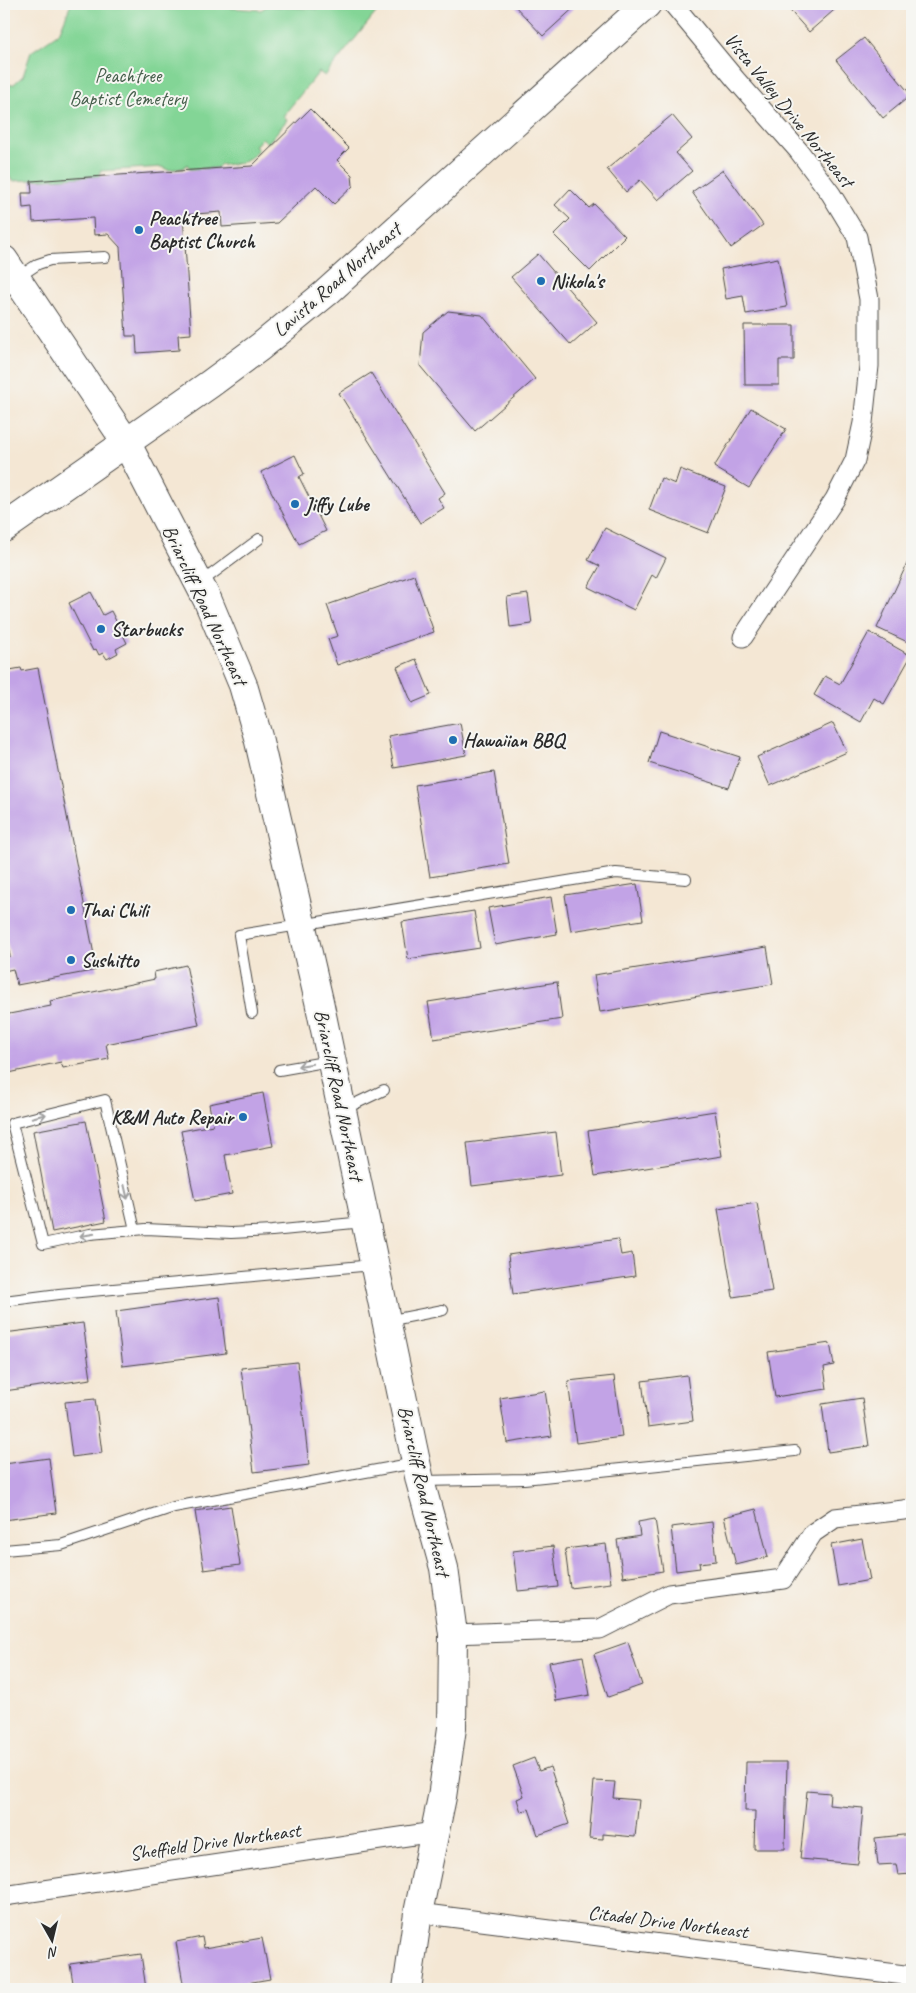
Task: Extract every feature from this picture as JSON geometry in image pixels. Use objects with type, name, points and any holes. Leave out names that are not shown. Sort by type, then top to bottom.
[{"type":"main road","name":"Lavista Road Northeast","points":[[4,528],[260,347],[326,293],[647,4]]},
{"type":"main road","name":"Briarcliff Road Northeast","points":[[10,270],[126,442],[199,584],[243,684],[258,737],[331,1061],[418,1472],[444,1568],[452,1634],[452,1728],[442,1797],[418,1913],[406,1989]]},
{"type":"street","name":"Vista Valley Drive Northeast","points":[[673,4],[736,80],[798,150],[831,194],[857,237],[868,299],[869,366],[863,423],[855,460],[835,499],[743,637]]},
{"type":"street","points":[[452,1634],[600,1629],[669,1594],[783,1579],[813,1533],[835,1518],[912,1509]]},
{"type":"street","name":"Sheffield Drive Northeast","points":[[4,1896],[434,1832]]},
{"type":"street","name":"Citadel Drive Northeast","points":[[418,1913],[912,1976]]},
{"type":"lane","points":[[10,270],[50,260],[105,257]]},
{"type":"lane","points":[[199,584],[259,539]]},
{"type":"lane","points":[[252,1013],[239,935],[616,873],[686,879]]},
{"type":"lane","points":[[279,1070],[331,1061]]},
{"type":"lane","points":[[341,1111],[384,1090]]},
{"type":"lane","points":[[135,1230],[105,1100],[12,1123],[43,1244],[90,1234],[135,1230],[184,1229],[272,1232],[365,1222]]},
{"type":"lane","points":[[4,1301],[59,1294],[374,1265]]},
{"type":"lane","points":[[386,1321],[443,1310]]},
{"type":"lane","points":[[4,1550],[61,1545],[174,1507],[418,1472],[524,1479],[795,1450]]},
{"type":"green space","name":"Peachtree Baptist Cemetery","points":[[71,4],[227,4],[230,8],[261,10],[267,6],[319,9],[320,4],[383,4],[325,76],[319,72],[283,116],[287,120],[268,143],[262,138],[255,146],[258,150],[251,158],[237,164],[221,164],[217,168],[190,169],[187,164],[184,168],[168,170],[162,167],[100,171],[100,176],[12,181],[4,167],[4,86],[14,84],[23,76],[31,52],[59,33]]},
{"type":"building","points":[[513,4],[578,4],[543,36]]},
{"type":"building","points":[[841,4],[809,32],[785,5]]},
{"type":"building","points":[[864,38],[911,95],[883,118],[836,60]]},
{"type":"building","name":"Peachtree Baptist Church","points":[[310,109],[349,148],[337,160],[352,175],[353,186],[334,204],[316,186],[277,223],[222,227],[221,212],[183,215],[191,334],[178,335],[179,350],[137,353],[136,336],[126,336],[120,247],[108,234],[94,235],[93,218],[33,222],[32,207],[23,208],[22,193],[32,193],[31,181],[252,166]]},
{"type":"building","points":[[672,115],[692,139],[676,153],[692,171],[658,200],[640,180],[626,192],[607,169]]},
{"type":"building","points":[[723,170],[763,225],[731,248],[692,192]]},
{"type":"building","points":[[570,189],[589,208],[594,204],[625,236],[590,271],[554,235],[570,219],[555,205]]},
{"type":"building","points":[[538,254],[597,322],[571,345],[511,277]]},
{"type":"building","points":[[778,258],[787,307],[746,314],[743,296],[726,299],[721,269]]},
{"type":"building","points":[[448,311],[482,315],[535,379],[475,431],[420,366],[423,332]]},
{"type":"building","points":[[744,325],[794,325],[794,360],[779,360],[779,385],[745,385]]},
{"type":"building","points":[[371,373],[445,493],[438,498],[444,508],[420,523],[339,393]]},
{"type":"building","points":[[751,408],[786,429],[749,488],[714,467]]},
{"type":"building","name":"Jiffy Lube","points":[[295,455],[304,474],[299,477],[326,531],[299,544],[261,472]]},
{"type":"building","points":[[680,469],[726,487],[708,533],[649,510],[661,478],[675,484]]},
{"type":"building","points":[[605,528],[666,558],[656,578],[652,575],[634,610],[588,587],[600,566],[588,560]]},
{"type":"building","points":[[912,553],[912,644],[877,628]]},
{"type":"building","points":[[414,575],[434,632],[337,665],[328,639],[338,636],[327,605]]},
{"type":"building","name":"Starbucks","points":[[91,592],[103,615],[111,611],[127,643],[116,649],[118,653],[107,659],[103,653],[99,655],[96,649],[93,651],[69,603]]},
{"type":"building","points":[[528,594],[532,624],[510,627],[507,597]]},
{"type":"building","points":[[869,632],[911,656],[884,704],[874,698],[861,722],[814,695],[825,676],[840,684]]},
{"type":"building","points":[[416,659],[431,695],[412,703],[397,667]]},
{"type":"building","points":[[21,668],[22,671],[38,668],[97,970],[17,985],[13,969],[4,971],[4,957],[10,956],[4,934],[4,671]]},
{"type":"building","points":[[460,723],[466,755],[394,768],[388,736]]},
{"type":"building","points":[[833,723],[847,752],[770,786],[757,757]]},
{"type":"building","points":[[659,731],[740,757],[729,788],[649,763]]},
{"type":"building","points":[[494,772],[509,864],[430,877],[415,785]]},
{"type":"building","points":[[637,884],[643,920],[571,931],[565,895]]},
{"type":"building","points":[[551,897],[557,934],[495,945],[488,908]]},
{"type":"building","points":[[474,911],[480,948],[408,959],[402,922]]},
{"type":"building","points":[[767,947],[773,984],[600,1012],[594,975]]},
{"type":"building","points":[[186,965],[199,1025],[106,1044],[109,1059],[63,1068],[61,1062],[4,1074],[4,1015],[51,1006],[50,1001],[155,979],[154,972]]},
{"type":"building","points":[[557,982],[562,1019],[434,1039],[428,1002]]},
{"type":"building","points":[[263,1093],[273,1146],[225,1155],[232,1194],[195,1201],[181,1131],[213,1125],[209,1104]]},
{"type":"building","points":[[715,1111],[722,1156],[595,1176],[588,1131]]},
{"type":"building","points":[[86,1121],[106,1221],[52,1232],[33,1131]]},
{"type":"building","points":[[556,1132],[561,1175],[472,1186],[467,1143]]},
{"type":"building","points":[[757,1203],[772,1291],[733,1297],[718,1209]]},
{"type":"building","points":[[618,1239],[621,1255],[632,1253],[635,1276],[513,1294],[508,1255]]},
{"type":"building","points":[[219,1297],[226,1353],[123,1366],[116,1311]]},
{"type":"building","points":[[83,1323],[91,1379],[4,1391],[4,1333]]},
{"type":"building","points":[[830,1343],[834,1365],[824,1367],[827,1389],[775,1397],[768,1352]]},
{"type":"building","points":[[297,1362],[309,1465],[254,1472],[241,1368]]},
{"type":"building","points":[[687,1375],[693,1421],[648,1427],[642,1381]]},
{"type":"building","points":[[614,1376],[622,1437],[576,1443],[568,1381]]},
{"type":"building","points":[[545,1391],[552,1436],[507,1443],[500,1398]]},
{"type":"building","points":[[862,1398],[869,1446],[828,1452],[822,1404]]},
{"type":"building","points":[[95,1399],[102,1453],[72,1457],[65,1402]]},
{"type":"building","points":[[49,1458],[56,1513],[4,1520],[4,1464]]},
{"type":"building","points":[[231,1506],[240,1565],[204,1570],[195,1511]]},
{"type":"building","points":[[756,1509],[768,1557],[736,1565],[724,1517]]},
{"type":"building","points":[[655,1519],[663,1571],[623,1577],[617,1540],[640,1536],[638,1522]]},
{"type":"building","points":[[712,1522],[716,1561],[699,1563],[700,1568],[676,1571],[671,1527]]},
{"type":"building","points":[[862,1539],[870,1580],[838,1586],[831,1545]]},
{"type":"building","points":[[606,1544],[611,1583],[570,1588],[565,1549]]},
{"type":"building","points":[[553,1546],[558,1587],[518,1591],[513,1551]]},
{"type":"building","points":[[628,1642],[642,1685],[608,1697],[594,1654]]},
{"type":"building","points":[[583,1656],[590,1695],[556,1701],[549,1662]]},
{"type":"building","points":[[534,1758],[539,1771],[550,1767],[569,1824],[538,1835],[529,1809],[521,1812],[517,1799],[524,1796],[513,1766]]},
{"type":"building","points":[[746,1762],[787,1762],[785,1849],[754,1849],[755,1811],[745,1811]]},
{"type":"building","points":[[594,1781],[615,1782],[613,1798],[639,1800],[635,1837],[603,1834],[603,1839],[589,1838]]},
{"type":"building","points":[[807,1791],[830,1793],[829,1805],[863,1808],[858,1864],[800,1859]]},
{"type":"building","points":[[912,1834],[912,1874],[898,1875],[896,1864],[878,1865],[875,1838]]},
{"type":"building","points":[[202,1937],[204,1948],[262,1938],[270,1979],[212,1989],[184,1989],[176,1942]]},
{"type":"building","points":[[141,1954],[146,1989],[74,1989],[70,1964]]},
{"type":"place","name":"Peachtree Baptist Church","points":[[139,230]]},
{"type":"place","name":"Nikola's","points":[[541,281]]},
{"type":"place","name":"Jiffy Lube","points":[[295,504]]},
{"type":"place","name":"Starbucks","points":[[101,629]]},
{"type":"place","name":"Hawaiian BBQ","points":[[453,740]]},
{"type":"place","name":"Thai Chili","points":[[71,910]]},
{"type":"place","name":"Sushitto","points":[[71,960]]},
{"type":"place","name":"K&M Auto Repair","points":[[243,1117]]}]
